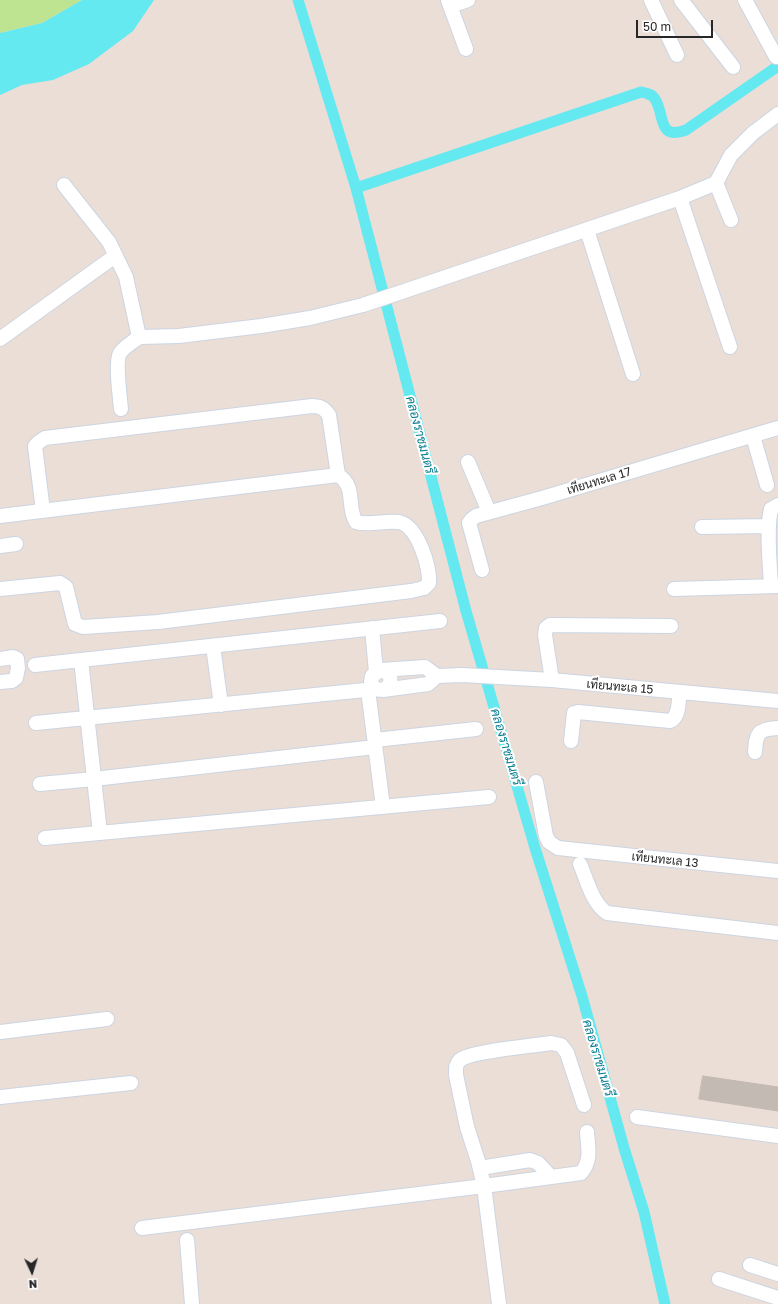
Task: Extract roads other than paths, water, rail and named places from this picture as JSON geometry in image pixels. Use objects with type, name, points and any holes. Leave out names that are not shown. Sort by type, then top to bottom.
[{"type":"street","points":[[466,49],[449,3],[468,0]]},
{"type":"street","points":[[651,0],[677,55]]},
{"type":"street","points":[[681,0],[733,67]]},
{"type":"street","points":[[745,0],[776,57]]},
{"type":"street","points":[[121,409],[118,377],[119,355],[124,348],[139,337],[179,336],[261,326],[310,318],[363,305],[680,198],[716,183],[731,155],[753,133],[778,114]]},
{"type":"street","points":[[716,183],[731,220]]},
{"type":"street","points":[[64,185],[109,242],[126,277],[139,337]]},
{"type":"street","points":[[680,198],[730,347]]},
{"type":"street","points":[[587,230],[633,374]]},
{"type":"street","points":[[0,338],[115,256]]},
{"type":"street","points":[[43,511],[35,446],[45,438],[319,406],[329,415],[338,475]]},
{"type":"street","name":"เทียนทะเล 17","points":[[482,570],[469,523],[472,518],[476,516],[778,428]]},
{"type":"street","points":[[753,436],[767,485]]},
{"type":"street","points":[[468,462],[489,512]]},
{"type":"street","points":[[0,516],[338,475],[345,479],[348,485],[352,517],[356,522],[362,524],[398,522],[407,525],[420,544],[430,577],[429,583],[424,588],[411,591],[226,615],[158,622],[83,627],[75,624],[66,587],[60,583],[0,589]]},
{"type":"street","points":[[674,589],[775,586],[769,526],[771,509],[778,505]]},
{"type":"street","points":[[702,527],[769,526]]},
{"type":"street","points":[[0,546],[16,544]]},
{"type":"street","points":[[35,665],[440,621]]},
{"type":"street","points":[[552,680],[545,635],[546,628],[550,626],[671,626]]},
{"type":"street","points":[[372,628],[379,671]]},
{"type":"street","points":[[213,646],[221,705]]},
{"type":"street","points":[[0,659],[17,659],[18,668],[16,678],[12,681],[0,682]]},
{"type":"street","points":[[82,660],[100,833]]},
{"type":"street","points":[[36,723],[428,684],[437,676],[426,667],[379,671]]},
{"type":"street","points":[[376,689],[389,686],[390,679],[388,673],[379,671]]},
{"type":"street","name":"เทียนทะเล 15","points":[[437,676],[462,675],[552,680],[778,701]]},
{"type":"street","points":[[376,689],[375,744],[382,807]]},
{"type":"street","points":[[571,741],[574,714],[578,712],[670,721],[675,719],[677,714],[680,692]]},
{"type":"street","points":[[756,752],[756,739],[761,732],[770,728],[778,728]]},
{"type":"street","points":[[40,784],[94,780],[375,744],[476,729]]},
{"type":"street","name":"เทียนทะเล 13","points":[[536,782],[546,836],[548,842],[558,848],[778,871]]},
{"type":"street","points":[[45,838],[489,797]]},
{"type":"street","points":[[580,864],[596,903],[607,913],[778,934]]},
{"type":"street","points":[[0,1032],[108,1019]]},
{"type":"street","points":[[499,1304],[488,1207],[480,1168],[467,1127],[456,1074],[456,1066],[460,1060],[482,1053],[551,1044],[560,1045],[567,1054],[584,1105]]},
{"type":"street","points":[[0,1097],[131,1083]]},
{"type":"street","points":[[637,1117],[778,1136]]},
{"type":"street","points":[[142,1228],[581,1173],[587,1166],[589,1156],[587,1132]]},
{"type":"street","points":[[480,1168],[530,1160],[538,1163],[551,1177]]},
{"type":"street","points":[[187,1240],[192,1304]]},
{"type":"street","points":[[750,1265],[778,1274]]},
{"type":"street","points":[[719,1280],[778,1298]]},
{"type":"water","points":[[82,0],[154,0],[133,31],[89,64],[53,80],[22,85],[0,95],[0,33],[42,23]]},
{"type":"waterway","points":[[298,0],[356,188],[641,92],[647,93],[654,97],[666,129],[670,132],[686,130],[778,66]]},
{"type":"waterway","name":"คลองราชมนตรี","points":[[356,188],[466,611],[535,848],[582,996],[624,1148],[644,1212],[665,1304]]}]
